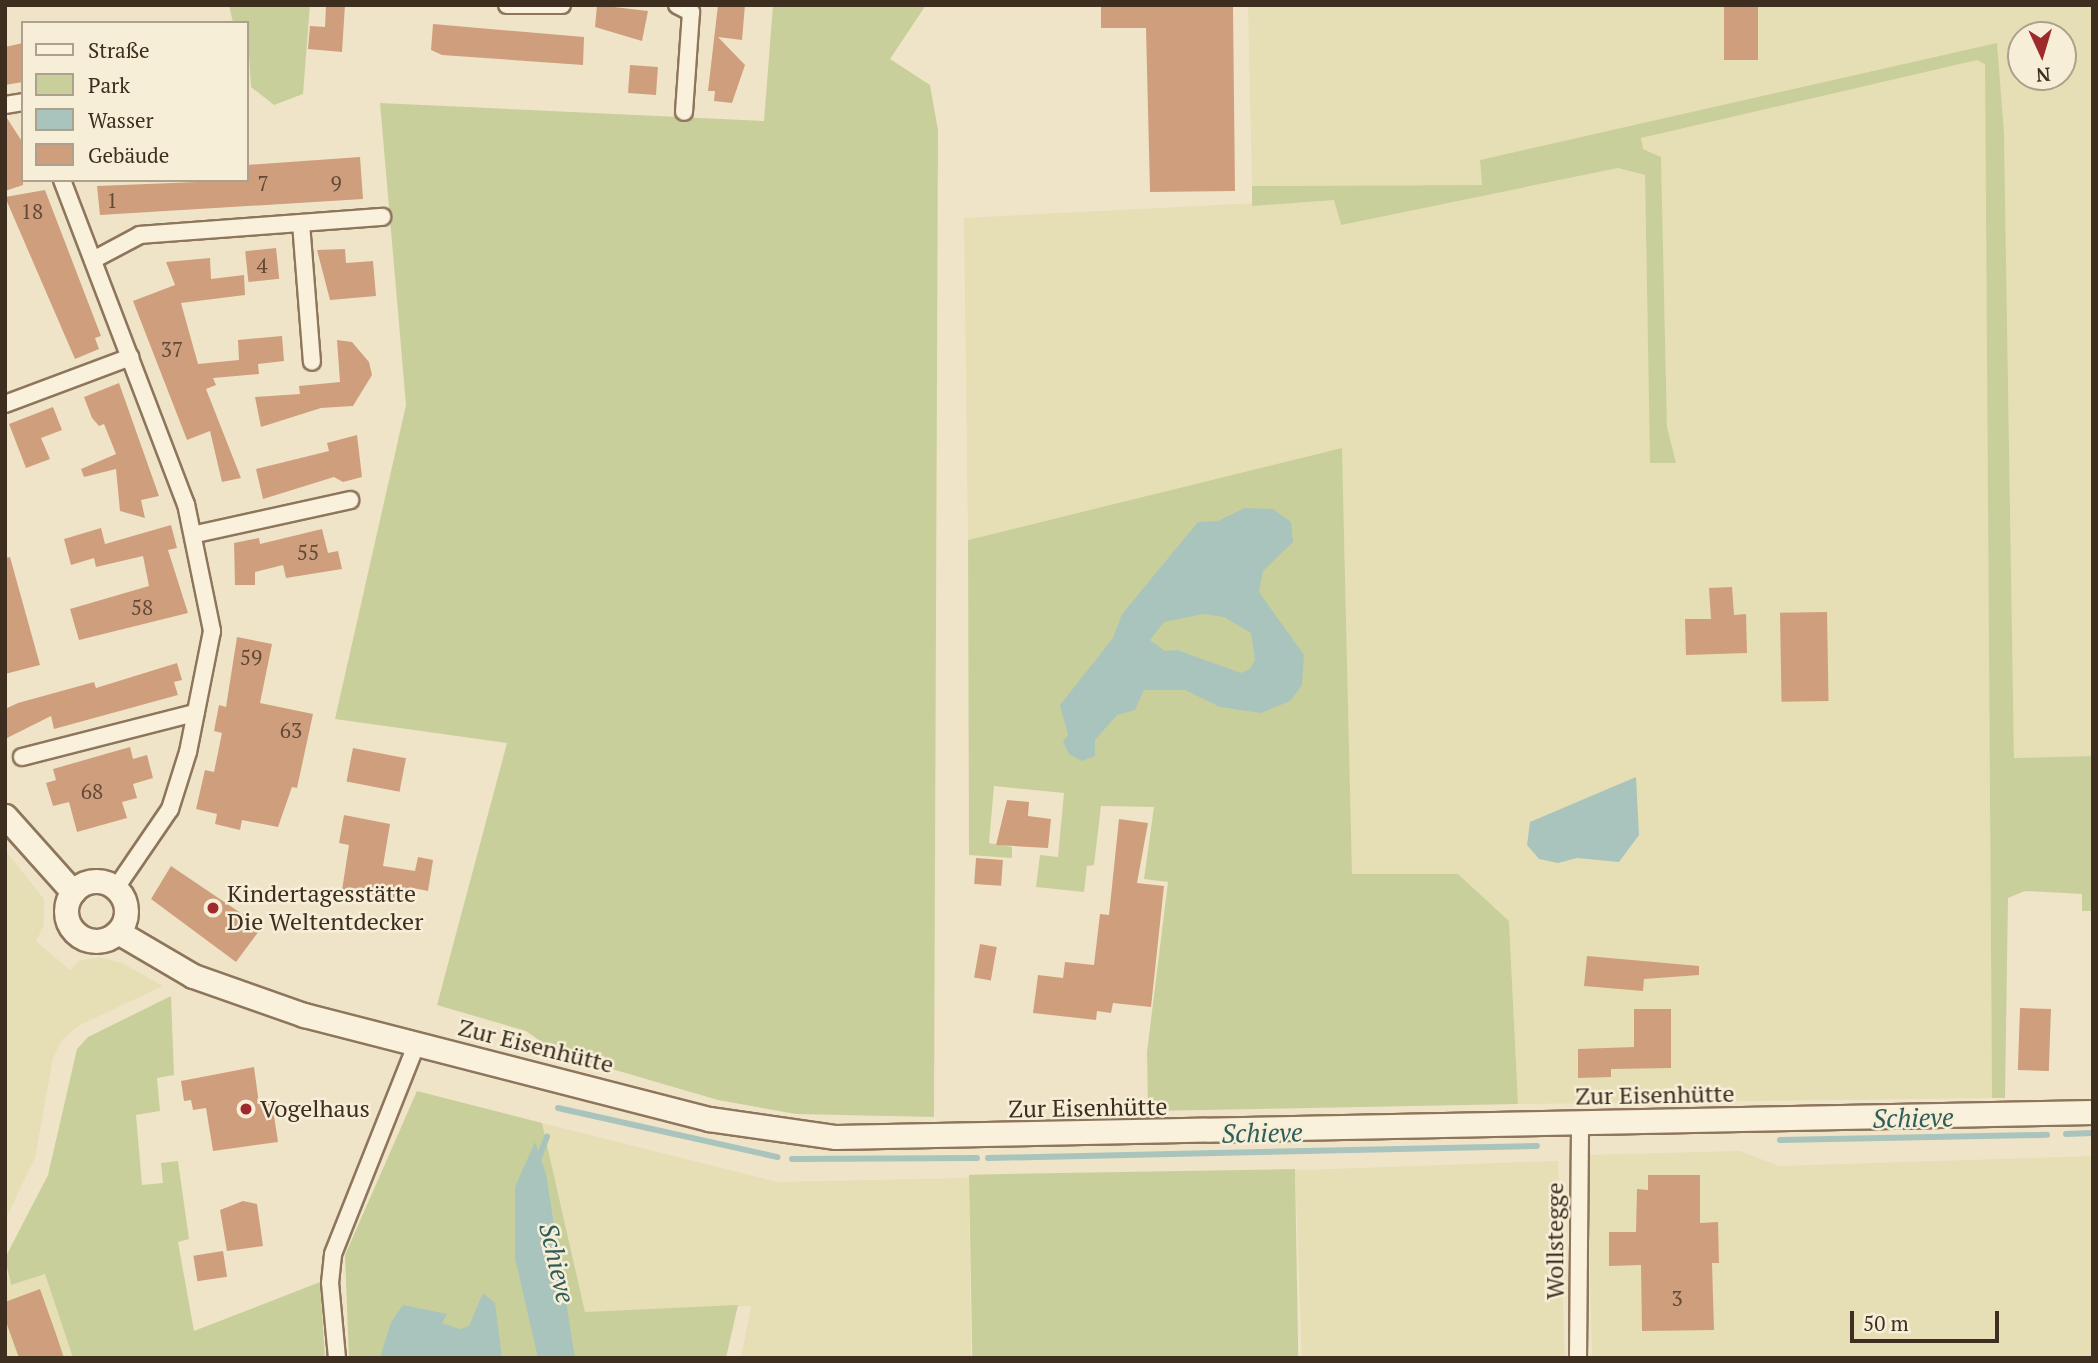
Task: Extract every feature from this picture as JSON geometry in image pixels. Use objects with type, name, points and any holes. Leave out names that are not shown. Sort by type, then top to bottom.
[{"type":"street","points":[[507,5],[562,5]]},
{"type":"street","points":[[677,5],[691,12],[684,111]]},
{"type":"street","points":[[63,182],[131,356],[196,534],[212,631],[195,713],[170,808],[116,888]]},
{"type":"street","points":[[93,260],[140,235],[382,218]]},
{"type":"street","points":[[301,223],[312,362]]},
{"type":"street","points":[[5,404],[131,356]]},
{"type":"street","points":[[196,534],[350,500]]},
{"type":"street","points":[[22,757],[195,713]]},
{"type":"street","points":[[5,816],[73,892]]},
{"type":"street","points":[[93,881],[116,888],[126,910],[118,932],[98,941],[76,934],[66,914],[73,892],[93,881]]},
{"type":"street","name":"Zur Eisenhütte","points":[[118,932],[193,976],[247,997],[709,1118],[836,1138],[2093,1112]]},
{"type":"street","points":[[337,1358],[330,1283],[333,1254],[417,1043]]},
{"type":"street","name":"Wollstegge","points":[[1578,1358],[1580,1123]]},
{"type":"shaded area","points":[[1248,5],[2093,5],[2093,756],[2014,758],[2004,133],[1997,44],[1480,160],[1482,185],[1252,186]]},
{"type":"shaded area","points":[[1978,59],[1985,64],[1992,1098],[1518,1104],[1509,921],[1458,874],[1352,875],[1342,449],[968,540],[964,218],[1335,199],[1340,224],[1618,168],[1645,175],[1650,463],[1675,463],[1667,427],[1661,157],[1643,149],[1641,138]]},
{"type":"shaded area","points":[[5,850],[44,899],[44,925],[36,941],[70,970],[79,961],[99,957],[122,963],[163,986],[78,1026],[63,1039],[53,1058],[35,1158],[5,1220]]},
{"type":"shaded area","points":[[542,1123],[777,1182],[969,1178],[971,1358],[741,1358],[751,1306],[585,1312]]},
{"type":"shaded area","points":[[1740,1151],[1779,1166],[2093,1156],[2093,1358],[1592,1358],[1587,1155]]},
{"type":"shaded area","points":[[1558,1161],[1565,1358],[1302,1358],[1295,1170]]},
{"type":"shaded area","points":[[5,1270],[11,1285],[45,1274],[73,1358],[5,1358]]},
{"type":"green space","points":[[229,5],[310,5],[303,94],[274,105],[251,87],[248,21],[233,21]]},
{"type":"green space","points":[[773,5],[926,5],[890,59],[930,85],[938,130],[934,1117],[796,1114],[718,1100],[557,1053],[526,1031],[437,1005],[507,743],[335,719],[406,405],[380,103],[764,121]]},
{"type":"green space","points":[[1997,43],[2004,132],[2014,758],[2093,756],[2093,911],[2082,911],[2082,894],[2025,891],[2008,898],[2005,1098],[1992,1098],[1985,64],[1977,60],[1641,138],[1643,149],[1661,157],[1667,427],[1676,463],[1650,463],[1645,175],[1618,168],[1341,225],[1334,200],[1252,206],[1252,186],[1482,185],[1480,160]]},
{"type":"green space","points":[[1342,448],[1352,874],[1458,874],[1509,921],[1518,1104],[1148,1111],[1147,1052],[1168,882],[1144,879],[1154,807],[1101,806],[1094,865],[1087,866],[1084,892],[1036,887],[1040,855],[1058,857],[1064,793],[994,786],[989,843],[1012,847],[1012,858],[969,855],[968,540]]},
{"type":"green space","points":[[171,996],[174,1075],[157,1078],[160,1111],[136,1115],[142,1185],[163,1183],[161,1163],[178,1161],[189,1239],[178,1242],[194,1331],[320,1282],[325,1358],[73,1358],[45,1274],[11,1285],[5,1258],[48,1175],[77,1049],[88,1037]]},
{"type":"green space","points":[[417,1091],[542,1123],[585,1312],[738,1305],[726,1358],[349,1358],[345,1255]]},
{"type":"green space","points":[[1295,1169],[1298,1358],[972,1358],[969,1175]]},
{"type":"water","points":[[1245,508],[1273,509],[1291,522],[1293,542],[1263,571],[1259,592],[1304,655],[1302,685],[1290,701],[1261,713],[1220,707],[1185,690],[1144,690],[1135,710],[1117,715],[1095,740],[1095,756],[1082,761],[1069,754],[1063,742],[1068,735],[1060,705],[1113,638],[1122,614],[1198,522],[1218,521]],"holes":[[[1203,614],[1224,617],[1251,633],[1255,660],[1250,669],[1241,673],[1177,650],[1165,651],[1150,640],[1164,622]]]},
{"type":"water","points":[[1636,777],[1639,835],[1619,862],[1577,858],[1558,863],[1539,859],[1527,845],[1530,822]]},
{"type":"water","points":[[535,1142],[546,1174],[575,1358],[538,1358],[515,1258],[515,1187]]},
{"type":"water","points":[[483,1293],[495,1303],[502,1358],[380,1358],[391,1322],[403,1305],[447,1314],[442,1323],[460,1329],[469,1326]]},
{"type":"building","points":[[326,5],[345,5],[342,52],[308,49],[310,26],[325,27]]},
{"type":"building","points":[[597,5],[648,11],[642,41],[595,27]]},
{"type":"building","points":[[718,5],[745,5],[742,40],[718,37],[745,65],[732,103],[714,101],[715,91],[708,91]]},
{"type":"building","points":[[1101,5],[1233,5],[1235,191],[1150,192],[1146,28],[1101,28]]},
{"type":"building","points":[[1724,5],[1758,5],[1758,60],[1724,60]]},
{"type":"building","points":[[433,24],[584,37],[583,65],[442,55],[431,50]]},
{"type":"building","points":[[21,43],[21,82],[5,85],[5,47]]},
{"type":"building","points":[[630,65],[658,67],[656,95],[628,93]]},
{"type":"building","points":[[5,115],[21,140],[23,185],[5,191]]},
{"type":"building","points":[[360,157],[363,199],[100,215],[97,186],[248,182],[248,165]]},
{"type":"building","points":[[45,190],[101,336],[95,338],[99,349],[75,359],[5,197]]},
{"type":"building","points":[[276,248],[279,279],[248,282],[245,251]]},
{"type":"building","points":[[345,249],[346,263],[373,261],[376,296],[330,300],[317,250]]},
{"type":"building","points":[[210,258],[211,279],[244,275],[245,295],[181,303],[198,364],[239,360],[238,340],[282,336],[284,361],[258,364],[259,374],[213,378],[216,385],[206,389],[241,478],[222,482],[210,431],[187,440],[133,301],[175,285],[166,262]]},
{"type":"building","points":[[337,340],[352,342],[369,362],[372,375],[353,406],[321,408],[261,427],[255,397],[300,394],[299,386],[340,382]]},
{"type":"building","points":[[119,383],[159,496],[141,500],[145,518],[120,511],[116,469],[84,477],[81,469],[116,454],[104,424],[99,426],[92,418],[84,397]]},
{"type":"building","points":[[53,407],[62,430],[41,438],[50,459],[26,468],[9,424]]},
{"type":"building","points":[[357,435],[362,477],[343,482],[334,477],[263,499],[256,469],[329,451],[327,443]]},
{"type":"building","points":[[171,525],[177,548],[168,550],[188,613],[79,640],[70,609],[149,586],[143,556],[96,567],[94,558],[71,565],[64,539],[101,528],[105,544]]},
{"type":"building","points":[[322,529],[328,553],[338,551],[342,569],[286,578],[283,565],[255,572],[255,585],[235,585],[234,543],[259,538],[260,544]]},
{"type":"building","points":[[10,557],[40,665],[5,674],[5,558]]},
{"type":"building","points":[[1732,587],[1734,615],[1746,614],[1747,653],[1686,655],[1685,619],[1711,619],[1709,588]]},
{"type":"building","points":[[1827,612],[1829,701],[1782,702],[1780,613]]},
{"type":"building","points":[[237,637],[272,644],[260,703],[313,714],[297,788],[292,787],[278,827],[242,820],[240,830],[215,824],[217,814],[196,809],[205,770],[214,772],[222,733],[214,731],[219,705],[226,707]]},
{"type":"building","points":[[177,663],[182,680],[174,682],[178,695],[54,729],[51,716],[5,739],[5,709],[18,703],[94,682],[96,688]]},
{"type":"building","points":[[130,747],[133,759],[147,755],[153,778],[133,784],[137,798],[122,802],[127,818],[77,832],[69,802],[53,806],[46,783],[56,780],[53,769]]},
{"type":"building","points":[[353,748],[406,758],[400,792],[347,781]]},
{"type":"building","points":[[1007,800],[1029,802],[1028,816],[1051,819],[1048,848],[996,845]]},
{"type":"building","points":[[344,815],[390,824],[383,866],[415,871],[418,857],[433,860],[428,891],[413,888],[411,900],[342,890],[349,845],[339,843]]},
{"type":"building","points":[[1119,819],[1148,823],[1137,883],[1164,886],[1151,1007],[1113,1003],[1111,1013],[1097,1011],[1096,1020],[1033,1013],[1038,975],[1063,978],[1065,962],[1094,965],[1100,914],[1109,915]]},
{"type":"building","points":[[976,858],[1003,860],[1001,886],[974,884]]},
{"type":"building","points":[[171,866],[254,922],[259,931],[236,962],[151,899]]},
{"type":"building","points":[[980,944],[997,947],[991,980],[974,977]]},
{"type":"building","points":[[1587,956],[1699,966],[1699,975],[1644,979],[1643,991],[1584,986]]},
{"type":"building","points":[[2020,1008],[2051,1009],[2049,1071],[2018,1070]]},
{"type":"building","points":[[1634,1009],[1671,1009],[1671,1068],[1611,1069],[1611,1077],[1578,1078],[1578,1049],[1634,1047]]},
{"type":"building","name":"Vogelhaus","points":[[254,1067],[259,1104],[272,1102],[278,1142],[213,1151],[206,1108],[193,1110],[191,1100],[184,1101],[181,1081]]},
{"type":"building","points":[[1648,1175],[1700,1175],[1700,1223],[1718,1222],[1719,1263],[1712,1263],[1714,1330],[1642,1331],[1641,1265],[1609,1266],[1609,1232],[1636,1232],[1637,1189],[1648,1190]]},
{"type":"building","points":[[243,1201],[257,1204],[263,1246],[227,1251],[220,1210]]},
{"type":"building","points":[[223,1251],[227,1277],[197,1281],[193,1256]]},
{"type":"building","points":[[40,1289],[64,1358],[19,1358],[5,1319],[5,1302]]},
{"type":"waterway","name":"Schieve","points":[[558,1108],[778,1157]]},
{"type":"waterway","name":"Schieve","points":[[2066,1134],[2093,1133]]},
{"type":"waterway","name":"Schieve","points":[[1780,1140],[2047,1135]]},
{"type":"waterway","name":"Schieve","points":[[538,1160],[547,1137]]},
{"type":"waterway","name":"Schieve","points":[[988,1158],[1537,1146]]},
{"type":"waterway","name":"Schieve","points":[[792,1159],[977,1158]]},
{"type":"place","name":"Kindertagesstätte Die Weltentdecker","points":[[213,908]]},
{"type":"place","name":"Vogelhaus","points":[[246,1109]]}]
